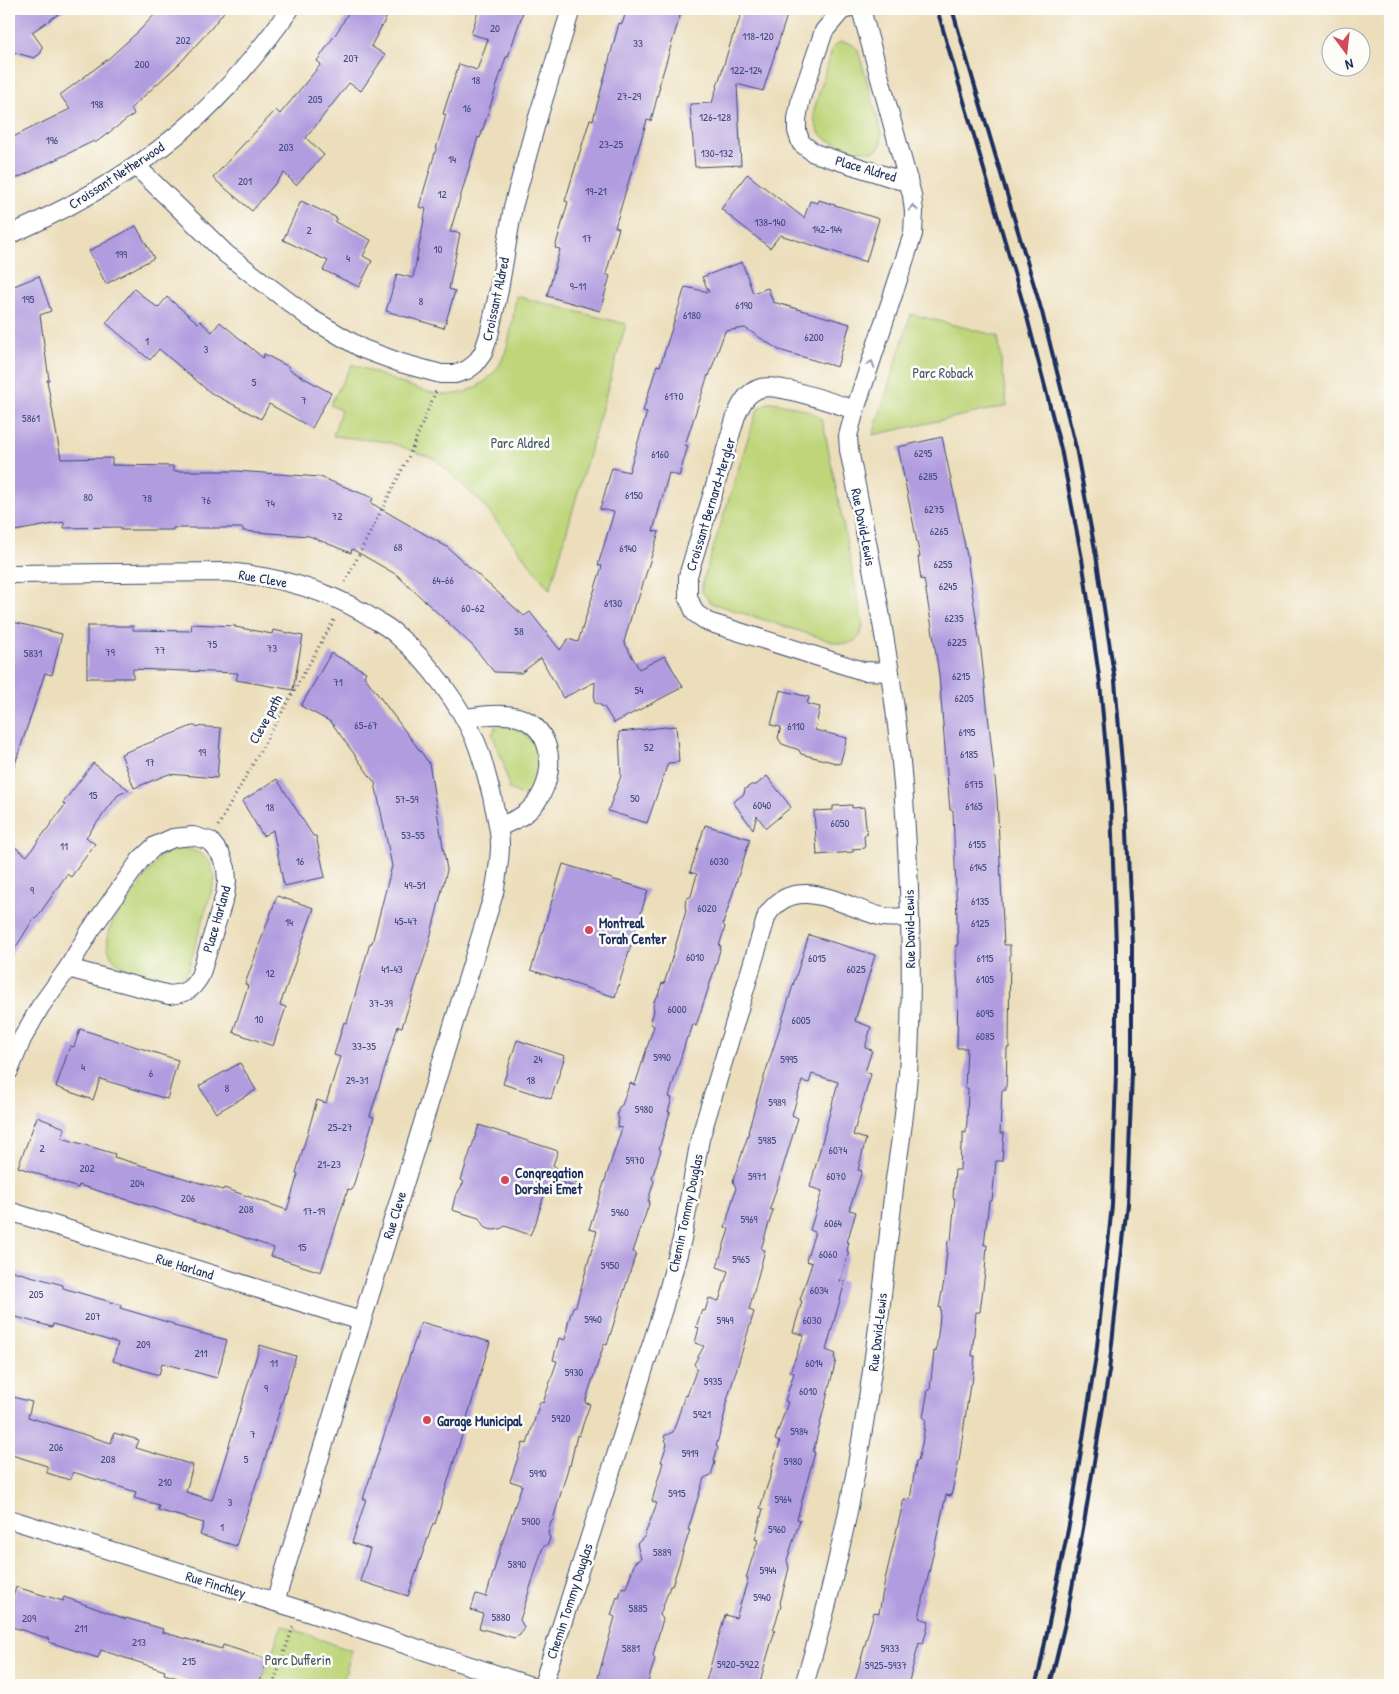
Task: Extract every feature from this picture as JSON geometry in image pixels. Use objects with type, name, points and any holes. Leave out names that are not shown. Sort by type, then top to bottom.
[{"type":"street","name":"Croissant Netherwood","points":[[9,235],[67,207],[136,166],[169,141],[199,116],[238,75],[290,9]]},
{"type":"street","name":"Croissant Aldred","points":[[136,166],[226,254],[310,318],[362,349],[400,363],[440,374],[455,374],[467,370],[475,364],[483,353],[498,290],[513,207],[571,9]]},
{"type":"street","name":"Place Aldred","points":[[846,9],[841,11],[824,31],[801,98],[797,119],[800,143],[814,153],[899,180],[908,179],[861,9]]},
{"type":"street","name":"Rue David-Lewis","points":[[804,1685],[830,1589],[853,1489],[875,1356],[908,1074],[910,917],[902,782],[890,672],[848,436],[913,234],[914,212],[908,179]]},
{"type":"street","name":"Croissant Bernard-Mergler","points":[[855,410],[775,387],[761,388],[746,398],[736,416],[688,576],[688,597],[695,613],[708,622],[863,671],[890,672]]},
{"type":"street","name":"Rue Cleve","points":[[9,574],[227,572],[255,574],[282,580],[350,604],[398,635],[424,663],[465,718],[477,744],[499,827],[499,868],[494,893],[275,1602]]},
{"type":"street","points":[[465,718],[484,715],[512,716],[529,722],[542,734],[549,751],[549,767],[545,786],[535,803],[524,814],[499,827]]},
{"type":"street","name":"Place Harland","points":[[9,1071],[22,1039],[40,1008],[136,865],[155,846],[172,838],[193,836],[210,841],[226,868],[227,881],[225,895],[200,976],[193,987],[182,994],[169,995],[68,968]]},
{"type":"street","name":"Chemin Tommy Douglas","points":[[544,1685],[663,1309],[682,1239],[700,1139],[767,915],[780,900],[792,894],[805,894],[818,895],[883,917],[910,917]]},
{"type":"street","name":"Rue Harland","points":[[9,1211],[361,1321]]},
{"type":"street","name":"Rue Finchley","points":[[9,1519],[275,1602],[528,1685]]},
{"type":"path","points":[[344,585],[408,458],[436,391]]},
{"type":"path","name":"Cleve path","points":[[215,832],[335,617]]},
{"type":"path","points":[[273,1685],[292,1627]]},
{"type":"green space","points":[[840,42],[850,43],[858,50],[882,134],[880,146],[873,151],[850,148],[826,139],[822,136],[815,123],[814,110],[833,47]]},
{"type":"green space","name":"Parc Aldred","points":[[516,296],[626,324],[550,590],[482,503],[435,459],[388,442],[333,436],[341,410],[330,405],[352,364],[407,385],[439,394],[458,394],[484,382],[497,368],[508,345]]},
{"type":"green space","name":"Parc Roback","points":[[911,314],[998,336],[1007,406],[873,435]]},
{"type":"green space","points":[[769,402],[803,409],[815,414],[822,421],[863,625],[860,635],[855,641],[837,643],[711,603],[702,592],[702,584],[755,416],[758,409]]},
{"type":"green space","points":[[502,726],[523,732],[535,747],[538,766],[527,797],[509,789],[504,765],[492,733],[495,730],[494,727]]},
{"type":"green space","points":[[184,848],[197,852],[206,858],[215,879],[188,970],[180,980],[168,983],[142,975],[120,964],[112,957],[108,947],[108,935],[114,919],[161,856],[175,849]]},
{"type":"green space","name":"Parc Dufferin","points":[[282,1625],[352,1651],[342,1685],[260,1685]]},
{"type":"building","points":[[9,9],[66,9],[32,32],[42,46],[41,53],[34,58],[9,51]]},
{"type":"building","points":[[160,9],[226,9],[180,63],[131,108],[134,114],[95,143],[94,141],[9,182],[9,139],[70,109],[60,95],[108,59]]},
{"type":"building","points":[[350,9],[391,9],[371,46],[385,55],[361,91],[349,83],[306,138],[324,155],[296,185],[284,173],[252,211],[213,178],[276,110],[280,114],[321,64],[317,61],[341,26]]},
{"type":"building","points":[[479,9],[524,9],[508,57],[506,57],[480,138],[478,137],[450,232],[460,233],[449,289],[455,291],[444,328],[386,311],[397,274],[413,278],[426,209],[419,207],[446,115],[443,114],[459,64],[477,70],[488,39],[471,34]]},
{"type":"building","points":[[627,9],[682,9],[659,86],[651,121],[647,120],[615,227],[619,228],[606,274],[610,276],[600,311],[547,296],[560,249],[555,248],[568,202],[565,201],[590,119],[593,120],[619,23],[622,24]]},
{"type":"building","points":[[743,9],[789,9],[763,91],[737,84],[741,165],[695,167],[690,104],[712,103]]},
{"type":"building","points":[[747,174],[804,218],[810,201],[818,203],[819,200],[879,219],[866,262],[780,235],[770,248],[721,209]]},
{"type":"building","points":[[301,201],[337,218],[335,222],[371,240],[363,256],[372,261],[359,287],[323,270],[328,261],[283,240]]},
{"type":"building","points":[[136,226],[154,258],[106,284],[89,251]]},
{"type":"building","points":[[742,262],[753,293],[768,288],[773,302],[850,324],[837,367],[779,350],[745,328],[725,331],[685,445],[688,446],[679,476],[669,473],[653,531],[659,532],[624,642],[639,669],[665,656],[683,687],[614,723],[604,707],[594,702],[595,682],[563,698],[541,658],[521,673],[494,672],[473,646],[397,575],[352,549],[351,553],[309,536],[243,531],[243,528],[121,530],[121,527],[64,528],[64,522],[15,531],[9,496],[9,288],[39,276],[51,311],[40,315],[49,380],[47,380],[61,459],[112,458],[112,465],[173,466],[173,471],[236,471],[320,477],[373,498],[371,503],[447,547],[524,616],[530,612],[560,650],[568,639],[578,642],[602,566],[598,565],[614,512],[600,509],[612,468],[629,472],[647,412],[643,411],[657,365],[660,366],[685,287],[709,292],[702,277]]},
{"type":"building","points":[[134,289],[158,308],[167,297],[212,332],[220,322],[263,358],[264,354],[331,393],[312,428],[269,404],[261,419],[211,393],[159,349],[150,360],[106,323]]},
{"type":"building","points":[[942,437],[966,551],[981,651],[997,797],[1004,945],[1010,945],[1009,1048],[1007,1048],[1006,1090],[1002,1090],[1000,1133],[1004,1133],[1002,1161],[996,1161],[992,1201],[989,1201],[984,1245],[987,1245],[985,1272],[980,1312],[976,1312],[972,1356],[975,1356],[972,1384],[970,1384],[959,1461],[951,1496],[946,1495],[919,1618],[929,1621],[923,1644],[919,1643],[908,1685],[854,1685],[874,1612],[879,1613],[904,1499],[910,1500],[916,1461],[918,1461],[922,1444],[926,1419],[923,1418],[928,1390],[930,1390],[934,1351],[936,1352],[941,1308],[939,1308],[948,1240],[951,1241],[955,1198],[953,1198],[955,1170],[960,1170],[961,1144],[963,1144],[963,1132],[966,1133],[967,1121],[968,1088],[965,1088],[967,1048],[957,1048],[958,986],[956,945],[958,945],[953,810],[950,810],[939,675],[933,634],[924,579],[921,580],[918,557],[920,557],[898,447]]},
{"type":"building","points":[[13,622],[62,634],[52,675],[45,673],[12,773],[9,772],[9,641]]},
{"type":"building","points":[[192,624],[236,626],[272,634],[273,630],[303,636],[293,690],[236,680],[238,673],[133,669],[133,678],[87,678],[87,626],[133,626],[133,630],[191,631]]},
{"type":"building","points":[[331,653],[366,672],[364,676],[429,763],[447,870],[427,950],[402,1027],[398,1026],[370,1116],[374,1117],[352,1190],[348,1189],[321,1272],[271,1256],[274,1248],[203,1223],[79,1185],[78,1188],[18,1167],[37,1117],[65,1128],[62,1138],[115,1154],[114,1157],[223,1190],[224,1188],[287,1210],[317,1100],[326,1103],[340,1057],[334,1055],[344,1022],[347,1023],[370,943],[372,943],[392,866],[375,783],[331,722],[301,706]]},
{"type":"building","points":[[780,690],[809,697],[807,704],[820,707],[815,730],[847,738],[840,764],[801,754],[799,750],[782,744],[778,738],[781,727],[771,725]]},
{"type":"building","points":[[192,726],[221,728],[217,778],[169,774],[134,788],[121,754]]},
{"type":"building","points":[[676,726],[679,762],[668,763],[647,823],[608,811],[621,776],[619,732]]},
{"type":"building","points":[[93,763],[129,790],[118,795],[86,837],[95,844],[71,877],[67,874],[36,919],[34,918],[9,958],[9,843],[27,856]]},
{"type":"building","points":[[767,776],[791,807],[766,828],[757,816],[753,829],[733,802],[744,794],[745,789],[751,785],[756,785]]},
{"type":"building","points":[[277,779],[313,836],[316,836],[325,877],[284,886],[273,830],[263,836],[242,801]]},
{"type":"building","points":[[852,805],[852,808],[864,807],[867,835],[864,835],[865,848],[853,849],[853,852],[817,855],[814,811],[833,810],[833,806]]},
{"type":"building","points":[[705,825],[750,839],[723,924],[725,927],[715,968],[696,1026],[693,1024],[689,1037],[687,1037],[669,1097],[672,1098],[668,1112],[670,1112],[652,1178],[654,1181],[648,1201],[650,1201],[633,1252],[636,1253],[607,1345],[604,1344],[585,1403],[590,1404],[579,1436],[577,1435],[570,1466],[551,1522],[548,1533],[550,1538],[548,1544],[543,1547],[520,1620],[524,1627],[520,1635],[514,1638],[479,1628],[483,1614],[471,1610],[476,1594],[486,1597],[522,1485],[510,1481],[523,1443],[527,1444],[540,1402],[543,1403],[557,1361],[553,1360],[559,1338],[565,1340],[573,1307],[576,1306],[597,1231],[589,1229],[622,1128],[617,1127],[619,1119],[617,1114],[630,1083],[635,1085],[654,1026],[650,1024],[654,1011],[653,1006],[662,983],[664,984],[686,911],[686,899],[691,896],[697,874],[690,872]]},
{"type":"building","name":"Montreal Torah Center","points":[[563,864],[648,890],[615,997],[531,970]]},
{"type":"building","points":[[277,896],[314,908],[280,1005],[286,1007],[273,1046],[233,1032],[248,986],[245,984]]},
{"type":"building","points":[[809,935],[875,955],[855,1021],[871,1027],[865,1048],[872,1050],[865,1072],[871,1074],[853,1135],[866,1139],[858,1170],[862,1171],[849,1210],[856,1212],[847,1242],[849,1242],[848,1256],[840,1281],[845,1282],[826,1350],[836,1354],[834,1358],[836,1360],[813,1452],[815,1452],[797,1519],[800,1520],[787,1560],[789,1568],[780,1603],[781,1606],[773,1630],[775,1630],[759,1685],[705,1685],[725,1615],[736,1618],[748,1579],[746,1578],[758,1540],[755,1539],[763,1509],[760,1508],[780,1442],[775,1440],[788,1402],[785,1401],[794,1373],[790,1372],[804,1335],[793,1332],[802,1301],[800,1300],[812,1263],[806,1261],[815,1232],[810,1230],[822,1191],[810,1187],[838,1082],[812,1074],[809,1083],[802,1081],[792,1115],[798,1118],[770,1209],[773,1210],[761,1249],[765,1250],[749,1310],[754,1312],[725,1407],[724,1420],[716,1446],[718,1447],[711,1475],[704,1478],[688,1530],[690,1530],[672,1586],[670,1586],[660,1615],[663,1619],[653,1655],[655,1659],[647,1685],[597,1685],[615,1617],[611,1615],[622,1587],[626,1588],[635,1562],[641,1559],[637,1544],[644,1537],[657,1503],[652,1501],[667,1444],[664,1436],[673,1432],[685,1395],[687,1396],[697,1368],[694,1364],[704,1346],[695,1343],[699,1328],[696,1327],[702,1310],[705,1311],[709,1298],[719,1301],[728,1271],[717,1267],[729,1229],[725,1227],[736,1188],[733,1181]]},
{"type":"building","points":[[80,1029],[178,1060],[167,1099],[100,1079],[93,1100],[56,1087],[70,1046],[74,1047]]},
{"type":"building","points":[[517,1040],[565,1056],[551,1099],[503,1084]]},
{"type":"building","points":[[240,1063],[256,1090],[216,1113],[199,1086]]},
{"type":"building","name":"Congregation Dorshei Emet","points":[[479,1125],[558,1151],[553,1165],[582,1188],[549,1179],[536,1222],[530,1235],[505,1226],[493,1230],[485,1228],[479,1218],[452,1210],[455,1197],[464,1182],[461,1180]]},
{"type":"building","points":[[9,1270],[63,1285],[63,1288],[121,1305],[120,1308],[174,1324],[174,1326],[227,1340],[217,1378],[162,1363],[159,1375],[113,1361],[118,1343],[53,1324],[52,1327],[9,1315]]},
{"type":"building","name":"Garage Municipal","points":[[421,1322],[490,1342],[435,1524],[433,1523],[408,1596],[360,1581],[370,1549],[352,1543],[366,1499],[363,1499]]},
{"type":"building","points":[[260,1345],[296,1356],[236,1546],[200,1535],[204,1523],[158,1510],[159,1505],[134,1498],[136,1492],[73,1472],[70,1480],[47,1473],[47,1466],[9,1454],[9,1396],[32,1402],[28,1417],[111,1443],[114,1433],[139,1440],[136,1448],[193,1465],[186,1492],[212,1500]]},
{"type":"building","points":[[16,1587],[63,1601],[64,1597],[126,1619],[163,1629],[162,1632],[222,1649],[223,1645],[267,1659],[259,1685],[201,1685],[164,1674],[165,1671],[101,1650],[98,1658],[49,1642],[50,1639],[9,1626],[9,1610]]},
{"type":"railway","points":[[937,9],[1027,317],[1061,449],[1082,559],[1100,683],[1111,806],[1116,946],[1116,1072],[1112,1205],[1096,1356],[1070,1520],[1035,1685]]},
{"type":"railway","points":[[952,9],[1042,312],[1076,448],[1096,555],[1115,681],[1126,810],[1132,944],[1132,1072],[1127,1204],[1109,1371],[1067,1615],[1050,1685]]},
{"type":"place","name":"Montreal Torah Center","points":[[589,930]]},
{"type":"place","name":"Congregation Dorshei Emet","points":[[505,1180]]},
{"type":"place","name":"Garage Municipal","points":[[427,1420]]}]
